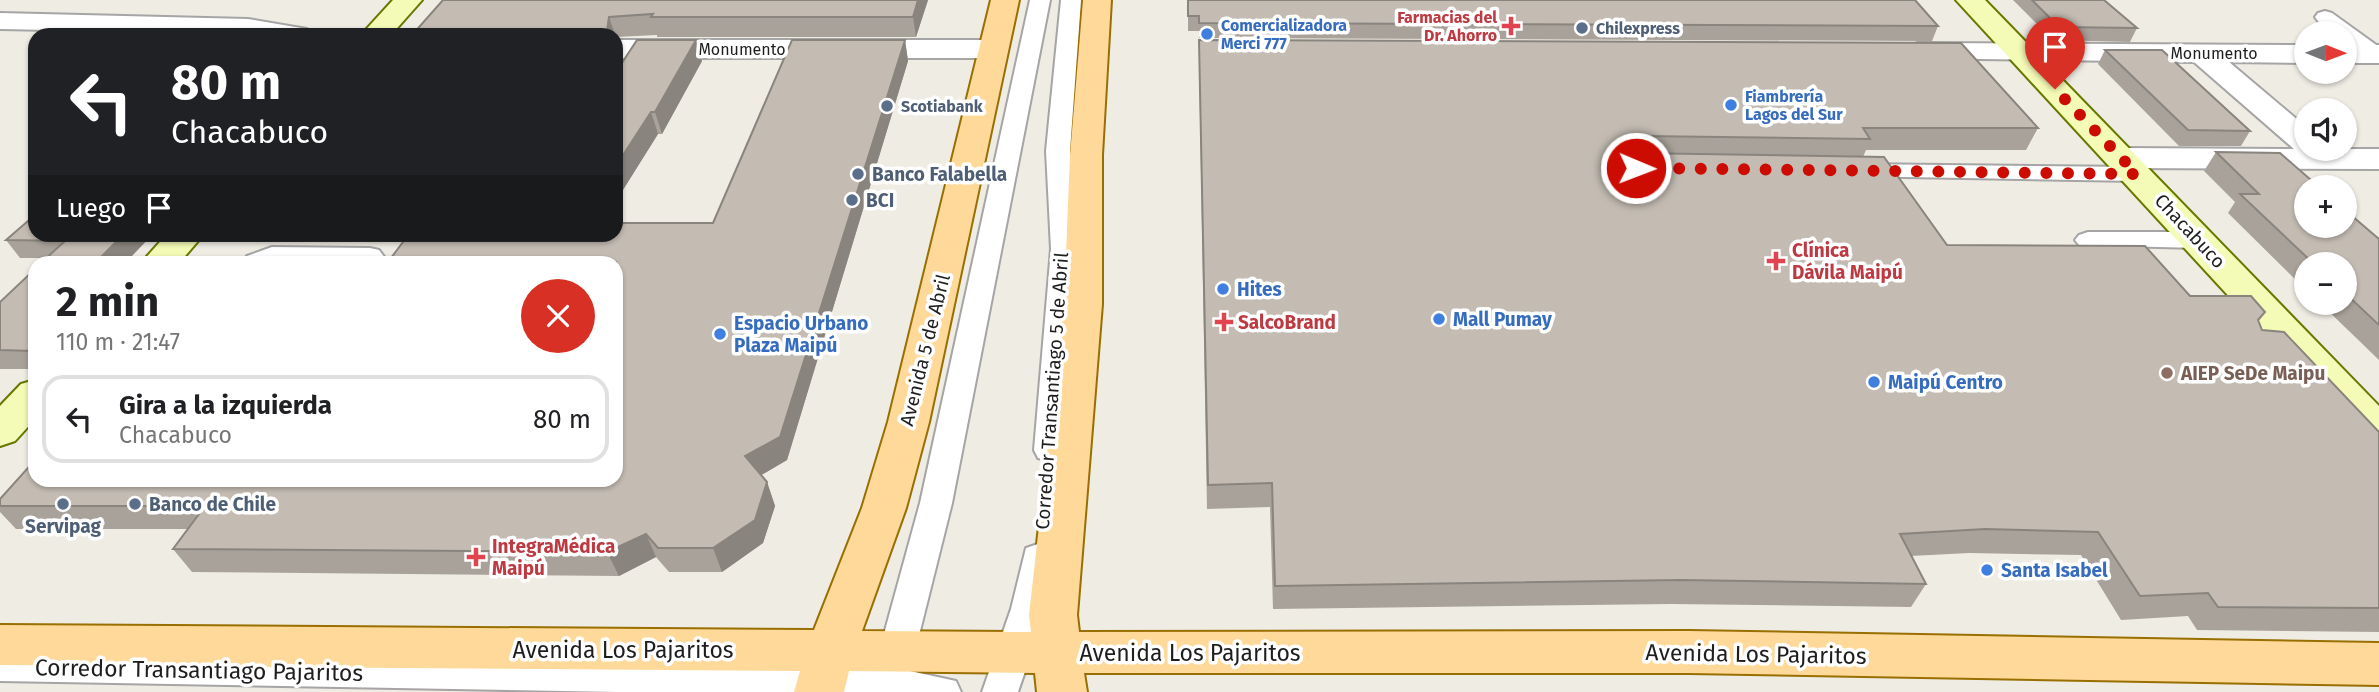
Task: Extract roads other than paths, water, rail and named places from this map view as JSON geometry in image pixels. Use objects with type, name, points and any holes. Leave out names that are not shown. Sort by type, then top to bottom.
[{"type":"main road","points":[[382,28],[408,0]]},
{"type":"main road","name":"Avenida 5 de Abril","points":[[824,675],[874,542],[893,480],[961,201],[1005,0]]},
{"type":"main road","points":[[1033,672],[1053,615],[1083,304],[1087,155],[1097,0]]},
{"type":"main road","name":"Chacabuco","points":[[1970,0],[2379,432]]},
{"type":"main road","points":[[166,256],[179,242]]},
{"type":"main road","points":[[0,431],[28,401]]},
{"type":"main road","name":"Avenida Los Pajaritos","points":[[0,645],[824,675],[909,683],[1033,672],[1689,652],[2379,664]]},
{"type":"street","points":[[0,21],[254,28]]},
{"type":"street","name":"Monumento","points":[[623,50],[994,49]]},
{"type":"street","name":"Monumento","points":[[1885,52],[2294,54]]},
{"type":"street","points":[[2201,53],[2294,132]]},
{"type":"street","points":[[2357,54],[2377,54]]},
{"type":"street","points":[[2129,166],[2294,152]]},
{"type":"street","points":[[2357,156],[2379,159]]},
{"type":"lane","name":"Corredor Transantiago 5 de Abril","points":[[1033,672],[1028,609],[1042,529],[1062,294],[1064,249],[1058,151],[1070,0]]},
{"type":"lane","points":[[994,49],[1038,10]]},
{"type":"lane","points":[[909,683],[936,503],[1038,10]]},
{"type":"lane","points":[[2325,17],[2377,54]]},
{"type":"lane","points":[[1830,171],[2129,166]]},
{"type":"lane","points":[[2088,240],[2198,240]]},
{"type":"lane","points":[[270,256],[370,256]]},
{"type":"lane","points":[[2257,345],[2298,345]]},
{"type":"lane","name":"Corredor Transantiago Pajaritos","points":[[0,666],[824,675]]},
{"type":"place","name":"Farmacias del Dr. Ahorro","points":[[1511,26]]},
{"type":"place","name":"Chilexpress","points":[[1582,28]]},
{"type":"place","name":"Comercializadora Merci 777","points":[[1207,34]]},
{"type":"place","name":"Fiambrería Lagos del Sur","points":[[1731,105]]},
{"type":"place","name":"Scotiabank","points":[[887,106]]},
{"type":"place","name":"Banco Falabella","points":[[858,174]]},
{"type":"place","name":"BCI","points":[[852,200]]},
{"type":"place","name":"Clínica Dávila Maipú","points":[[1776,261]]},
{"type":"place","name":"Hites","points":[[1223,289]]},
{"type":"place","name":"Mall Pumay","points":[[1439,319]]},
{"type":"place","name":"SalcoBrand","points":[[1224,322]]},
{"type":"place","name":"Espacio Urbano Plaza Maipú","points":[[720,334]]},
{"type":"place","name":"AIEP SeDe Maipu","points":[[2167,373]]},
{"type":"place","name":"Maipú Centro","points":[[1874,382]]},
{"type":"place","name":"Servipag","points":[[63,504]]},
{"type":"place","name":"Banco de Chile","points":[[135,504]]},
{"type":"place","name":"IntegraMédica Maipú","points":[[476,557]]},
{"type":"place","name":"Santa Isabel","points":[[1987,570]]}]
